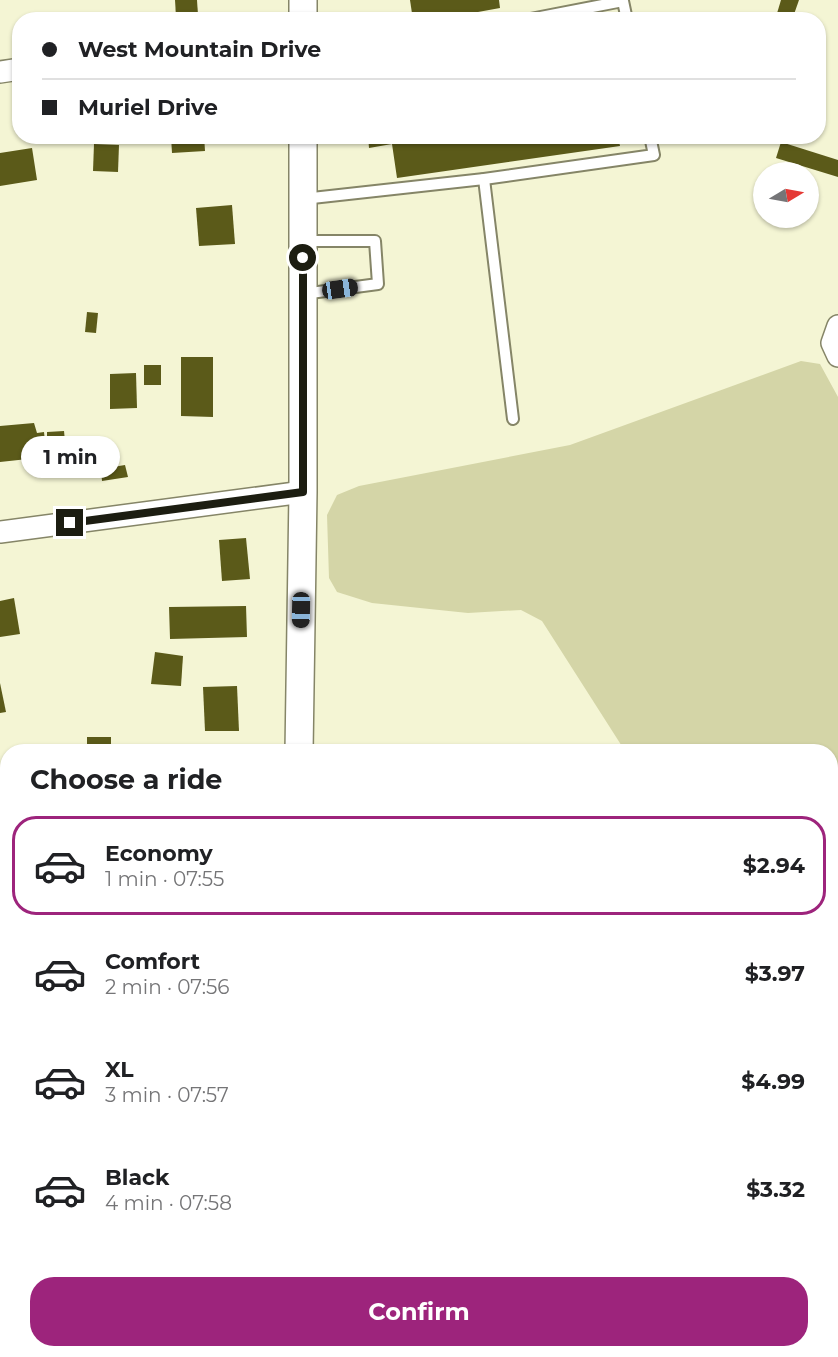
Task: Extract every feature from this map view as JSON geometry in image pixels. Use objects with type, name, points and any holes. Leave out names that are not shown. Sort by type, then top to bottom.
[{"type":"street","points":[[299,744],[303,492],[303,144]]},
{"type":"street","points":[[838,326],[832,343],[838,356]]},
{"type":"street","points":[[0,532],[303,492]]},
{"type":"lane","points":[[566,12],[623,1],[625,12]]},
{"type":"lane","points":[[303,200],[484,179],[654,155],[652,144]]},
{"type":"lane","points":[[484,179],[513,419]]},
{"type":"lane","points":[[303,240],[375,241],[378,284],[303,294]]},
{"type":"green space","points":[[801,361],[820,364],[838,397],[838,744],[621,744],[542,621],[521,610],[468,613],[372,603],[337,592],[329,578],[327,515],[337,495],[359,486],[570,445]]},
{"type":"building","points":[[175,0],[197,0],[198,12],[176,12]]},
{"type":"building","points":[[410,0],[499,0],[500,8],[478,12],[412,12]]},
{"type":"building","points":[[781,0],[799,0],[795,12],[777,12]]},
{"type":"building","points":[[94,144],[119,145],[118,172],[93,171]]},
{"type":"building","points":[[171,144],[205,144],[205,151],[172,153]]},
{"type":"building","points":[[369,144],[392,144],[369,148]]},
{"type":"building","points":[[392,144],[620,144],[620,146],[397,178]]},
{"type":"building","points":[[780,144],[787,144],[838,160],[838,177],[819,171],[819,162],[789,162],[776,158]]},
{"type":"building","points":[[32,148],[37,180],[0,186],[0,153]]},
{"type":"building","points":[[232,205],[235,244],[199,246],[196,208]]},
{"type":"building","points":[[87,312],[98,313],[96,333],[85,332]]},
{"type":"building","points":[[181,357],[213,357],[213,417],[181,416]]},
{"type":"building","points":[[144,365],[161,365],[161,385],[144,385]]},
{"type":"building","points":[[136,373],[137,408],[110,409],[110,374]]},
{"type":"building","points":[[34,423],[37,433],[44,432],[46,451],[38,452],[37,458],[0,462],[0,426]]},
{"type":"building","points":[[64,431],[66,452],[47,454],[47,432]]},
{"type":"building","points":[[125,465],[128,477],[102,481],[101,469]]},
{"type":"building","points":[[246,538],[250,579],[222,581],[219,540]]},
{"type":"building","points":[[14,598],[20,634],[0,637],[0,601]]},
{"type":"building","points":[[246,606],[247,637],[170,639],[169,607]]},
{"type":"building","points":[[155,652],[183,656],[181,686],[151,684]]},
{"type":"building","points":[[0,683],[6,712],[0,713]]},
{"type":"building","points":[[237,686],[239,731],[205,731],[203,687]]},
{"type":"building","points":[[87,737],[111,737],[111,744],[87,744]]},
{"type":"route","points":[[70,523],[303,492],[303,258]]}]
